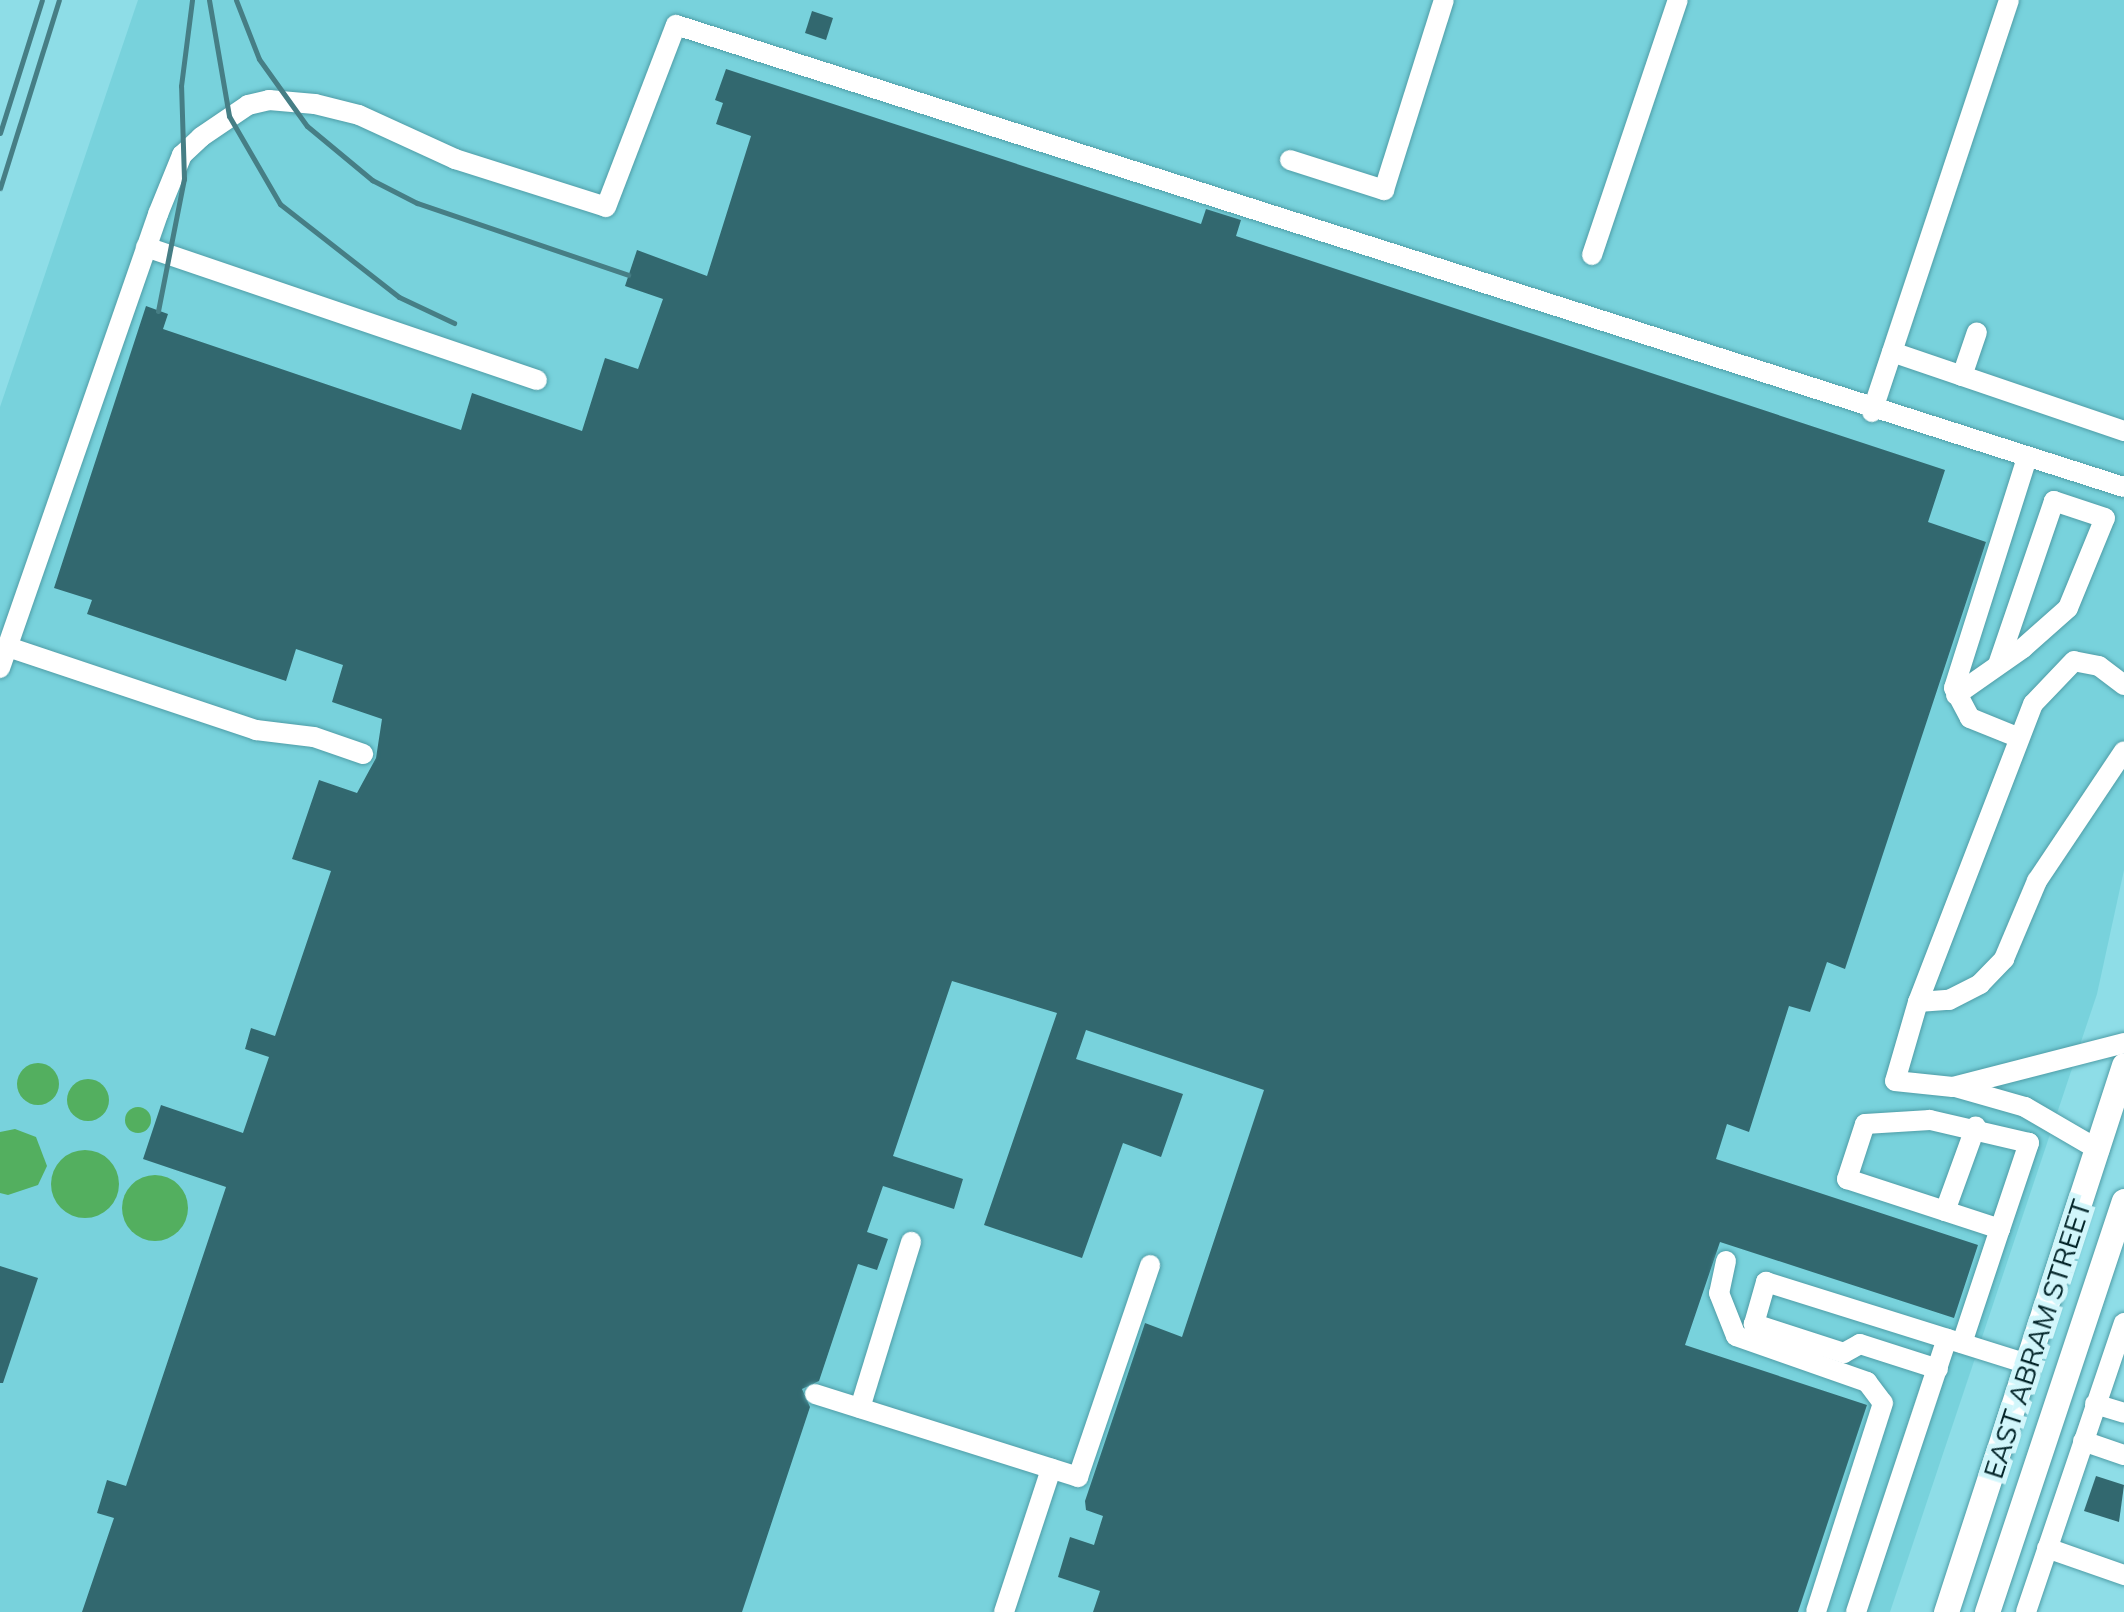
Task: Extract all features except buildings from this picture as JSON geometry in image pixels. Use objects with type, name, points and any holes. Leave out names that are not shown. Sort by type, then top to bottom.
[{"type":"main road","name":"EAST ABRAM STREET","points":[[1946,1612],[2124,1065]]},
{"type":"main road","name":"EAST ABRAM STREET","points":[[1987,1612],[2124,1201]]},
{"type":"main road","points":[[2028,1364],[2066,1376]]},
{"type":"street","points":[[1290,160],[1384,190],[1444,0]]},
{"type":"street","points":[[1592,255],[1678,0]]},
{"type":"street","points":[[1872,412],[2009,0]]},
{"type":"street","points":[[0,668],[146,248],[182,156],[229,116],[269,100],[359,116],[419,146],[606,207],[676,25],[1314,225],[1872,412],[2124,487]]},
{"type":"street","points":[[146,248],[537,380]]},
{"type":"street","points":[[1962,376],[1977,332]]},
{"type":"street","points":[[1892,352],[2124,431]]},
{"type":"street","points":[[2018,737],[1970,718],[1956,695],[2027,458]]},
{"type":"street","points":[[1956,695],[1998,665],[2068,608],[2105,518],[2054,501],[1998,665]]},
{"type":"street","points":[[8,647],[256,730],[314,737],[363,754]]},
{"type":"street","points":[[2098,1150],[2025,1107],[1953,1086],[1894,1081],[1918,1002],[2018,737],[2045,684],[2074,661],[2100,666],[2124,685]]},
{"type":"street","points":[[1918,1002],[1949,1000],[1980,984],[2004,959],[2037,881],[2124,751]]},
{"type":"street","points":[[1953,1086],[2124,1042]]},
{"type":"street","points":[[1856,1612],[1938,1369],[1955,1341],[2000,1229],[2029,1143],[1976,1126],[1930,1120],[1866,1124],[1848,1179],[2000,1229]]},
{"type":"street","points":[[1945,1211],[1976,1126]]},
{"type":"street","points":[[860,1408],[910,1242]]},
{"type":"street","points":[[1726,1261],[1718,1294],[1736,1336],[1880,1392],[1881,1418],[1816,1612]]},
{"type":"street","points":[[816,1394],[1078,1477],[1150,1265]]},
{"type":"street","points":[[1938,1369],[1860,1344],[1844,1353],[1754,1324],[1766,1282],[2028,1364]]},
{"type":"street","points":[[2026,1612],[2124,1323]]},
{"type":"street","points":[[2095,1404],[2124,1414]]},
{"type":"street","points":[[2082,1441],[2124,1455]]},
{"type":"street","points":[[1004,1612],[1050,1469]]},
{"type":"street","points":[[2047,1548],[2124,1574]]},
{"type":"shaded area","points":[[138,0],[2124,0],[2124,870],[2097,994],[1890,1612],[0,1612],[0,407]]},
{"type":"shaded area","points":[[38,1063],[53,1069],[59,1084],[53,1099],[38,1105],[23,1099],[17,1084],[23,1069]]},
{"type":"shaded area","points":[[88,1079],[103,1085],[109,1100],[103,1115],[88,1121],[73,1115],[67,1100],[73,1085]]},
{"type":"shaded area","points":[[138,1107],[147,1111],[151,1120],[147,1129],[138,1133],[129,1129],[125,1120],[129,1111]]},
{"type":"shaded area","points":[[15,1129],[36,1137],[47,1166],[38,1185],[8,1195],[0,1193],[0,1132]]},
{"type":"shaded area","points":[[85,1150],[109,1160],[119,1184],[109,1208],[85,1218],[61,1208],[51,1184],[61,1160]]},
{"type":"shaded area","points":[[155,1175],[168,1177],[178,1185],[186,1195],[186,1221],[178,1231],[168,1239],[155,1241],[142,1239],[132,1231],[124,1221],[122,1208],[124,1195],[132,1185],[142,1177]]},
{"type":"railway","points":[[0,133],[42,0]]},
{"type":"railway","points":[[0,188],[59,0]]},
{"type":"railway","points":[[158,311],[184,179],[181,86],[192,0]]},
{"type":"railway","points":[[209,0],[229,116],[280,204],[399,297],[454,323]]},
{"type":"railway","points":[[236,0],[259,59],[307,126],[372,180],[417,203],[628,275]]}]
